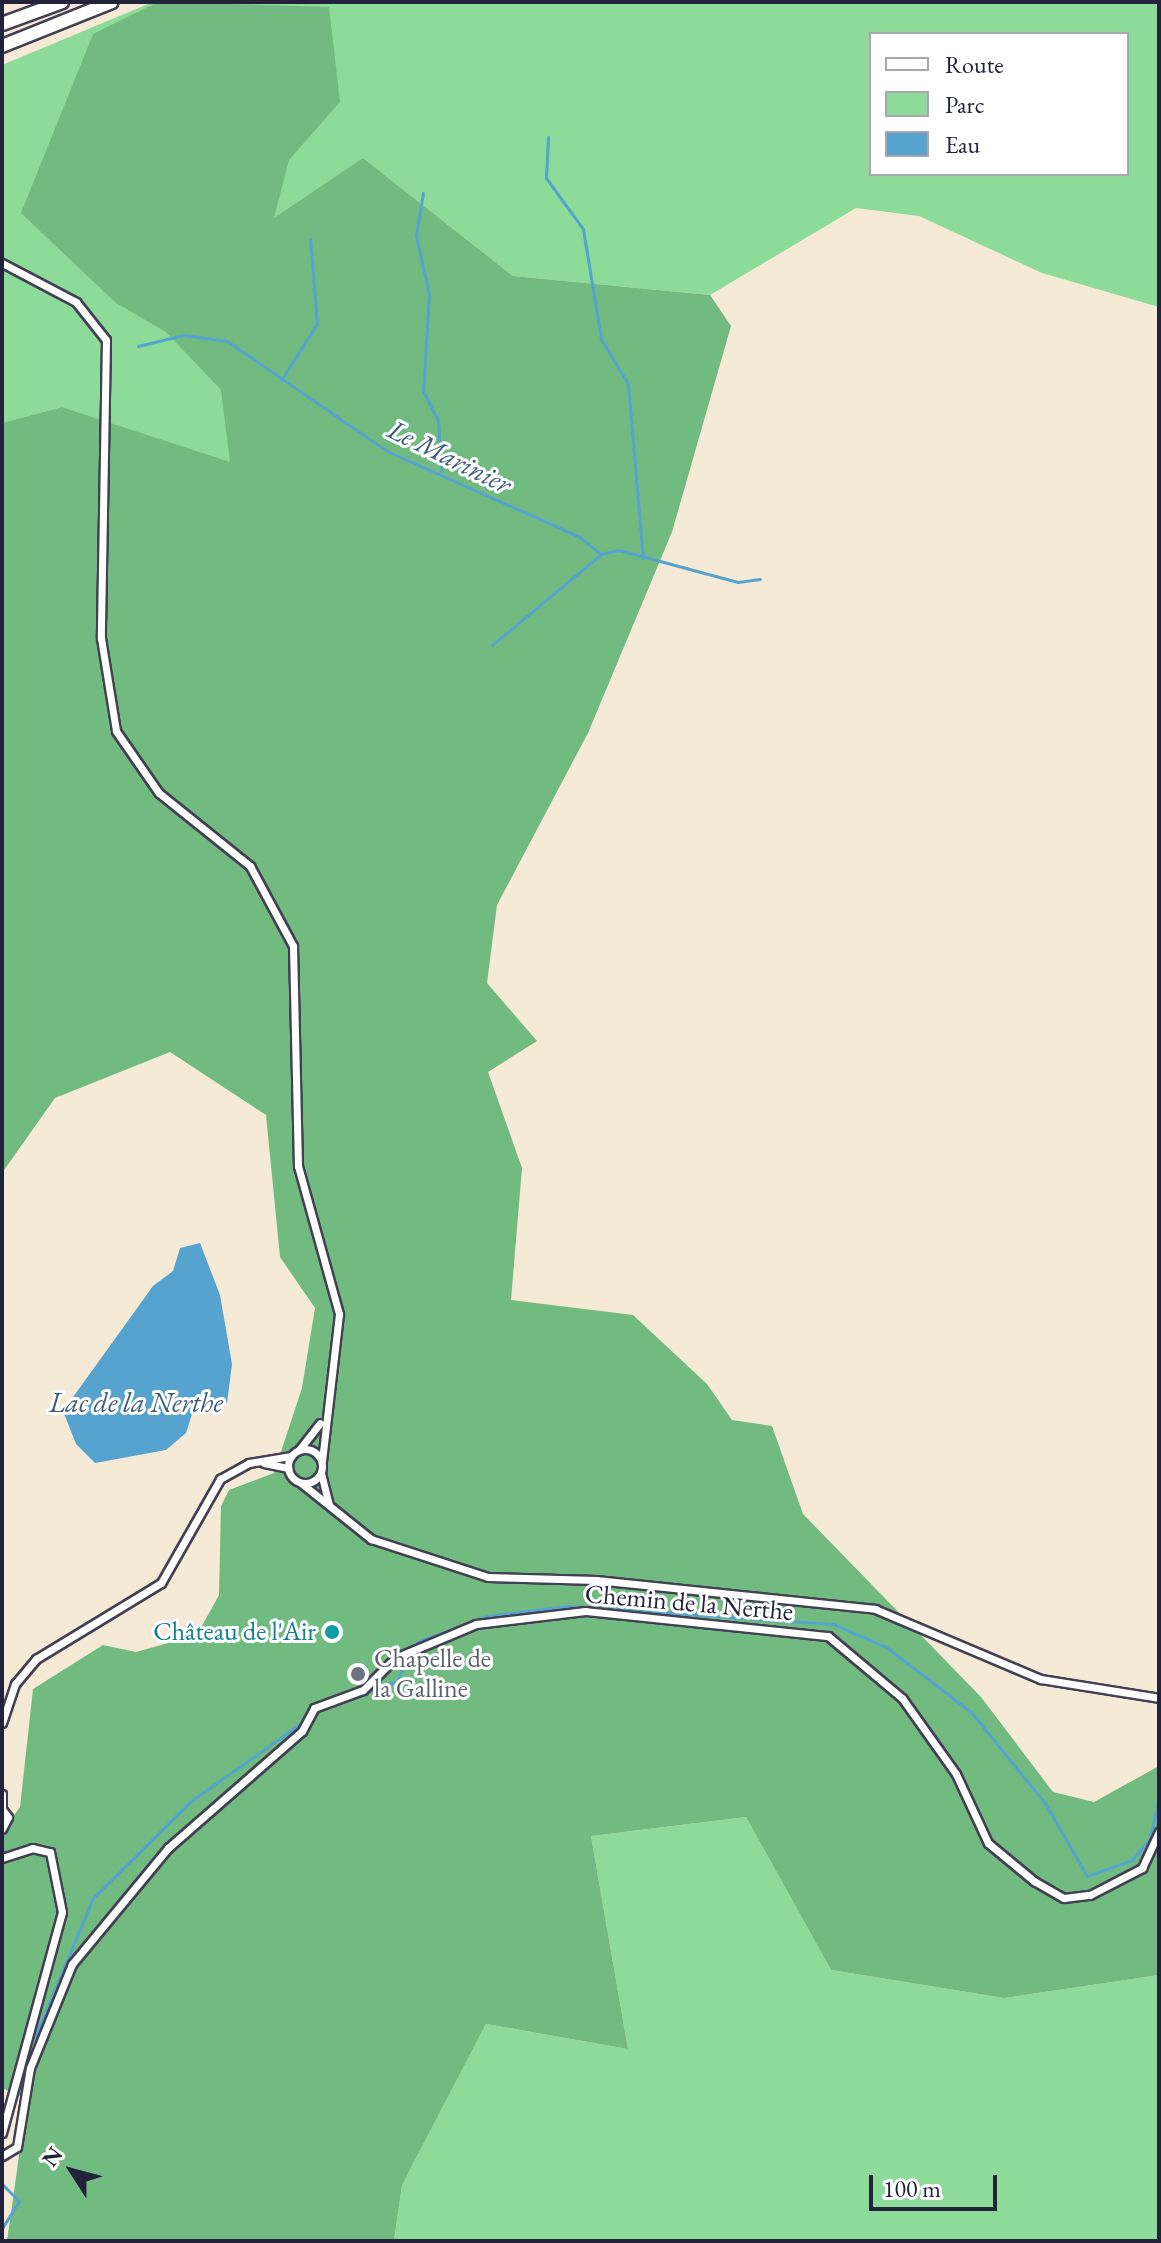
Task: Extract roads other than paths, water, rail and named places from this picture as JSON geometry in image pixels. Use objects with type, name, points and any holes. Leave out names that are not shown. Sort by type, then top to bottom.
[{"type":"highway","points":[[2,24],[62,2]]},
{"type":"highway","points":[[2,46],[112,2]]},
{"type":"street","points":[[2,263],[76,302],[106,340],[101,618],[116,731],[159,793],[250,866],[293,946],[298,1166],[339,1314],[322,1422],[321,1473],[329,1504]]},
{"type":"street","points":[[2,1723],[15,1684],[36,1659],[161,1583],[184,1552],[206,1493],[234,1469],[258,1461],[291,1456],[322,1422]]},
{"type":"street","points":[[299,1450],[322,1460]]},
{"type":"street","points":[[288,1468],[291,1456]]},
{"type":"street","points":[[258,1461],[288,1468],[301,1483],[379,1543],[488,1577],[596,1580],[875,1609],[1041,1679],[1159,1698]]},
{"type":"street","points":[[301,1483],[321,1473]]},
{"type":"street","name":"Chemin de la Nerthe","points":[[2,2156],[17,2147],[30,2068],[72,1964],[168,1848],[302,1731],[314,1708],[363,1690],[395,1658],[476,1624],[585,1611],[828,1636],[902,1698],[956,1774],[988,1843],[1045,1888],[1074,1899],[1122,1880],[1147,1862],[1159,1832]]},
{"type":"street","points":[[2,1794],[2,1809],[8,1821],[2,1829]]},
{"type":"street","points":[[2,1858],[32,1848],[50,1852],[62,1912],[2,2133]]},
{"type":"water","name":"Lac de la Nerthe","points":[[200,1243],[220,1295],[232,1364],[227,1403],[194,1408],[186,1433],[166,1450],[95,1463],[76,1444],[63,1411],[153,1286],[173,1271],[180,1248]]},
{"type":"waterway","points":[[548,137],[546,178],[583,229],[601,339],[628,384],[643,558]]},
{"type":"waterway","points":[[423,193],[416,235],[429,294],[423,391],[438,420],[441,471]]},
{"type":"waterway","points":[[281,380],[317,324],[310,239]]},
{"type":"waterway","name":"Le Marinier","points":[[138,346],[183,335],[227,341],[387,451],[580,537],[600,554],[619,550],[738,582],[760,579]]},
{"type":"waterway","points":[[492,645],[600,555]]},
{"type":"waterway","points":[[417,1642],[487,1616],[568,1606],[833,1624],[886,1647],[971,1712],[1045,1803],[1087,1876],[1132,1860],[1149,1840],[1159,1799]]},
{"type":"waterway","points":[[364,1693],[397,1681],[408,1655]]},
{"type":"waterway","points":[[319,1710],[353,1697]]},
{"type":"waterway","points":[[35,2037],[93,1898],[191,1801],[304,1721]]},
{"type":"waterway","points":[[2,2184],[19,2201],[2,2228]]},
{"type":"place","name":"Château de l'Air","points":[[332,1632]]},
{"type":"place","name":"Chapelle de la Galline","points":[[358,1674]]}]
